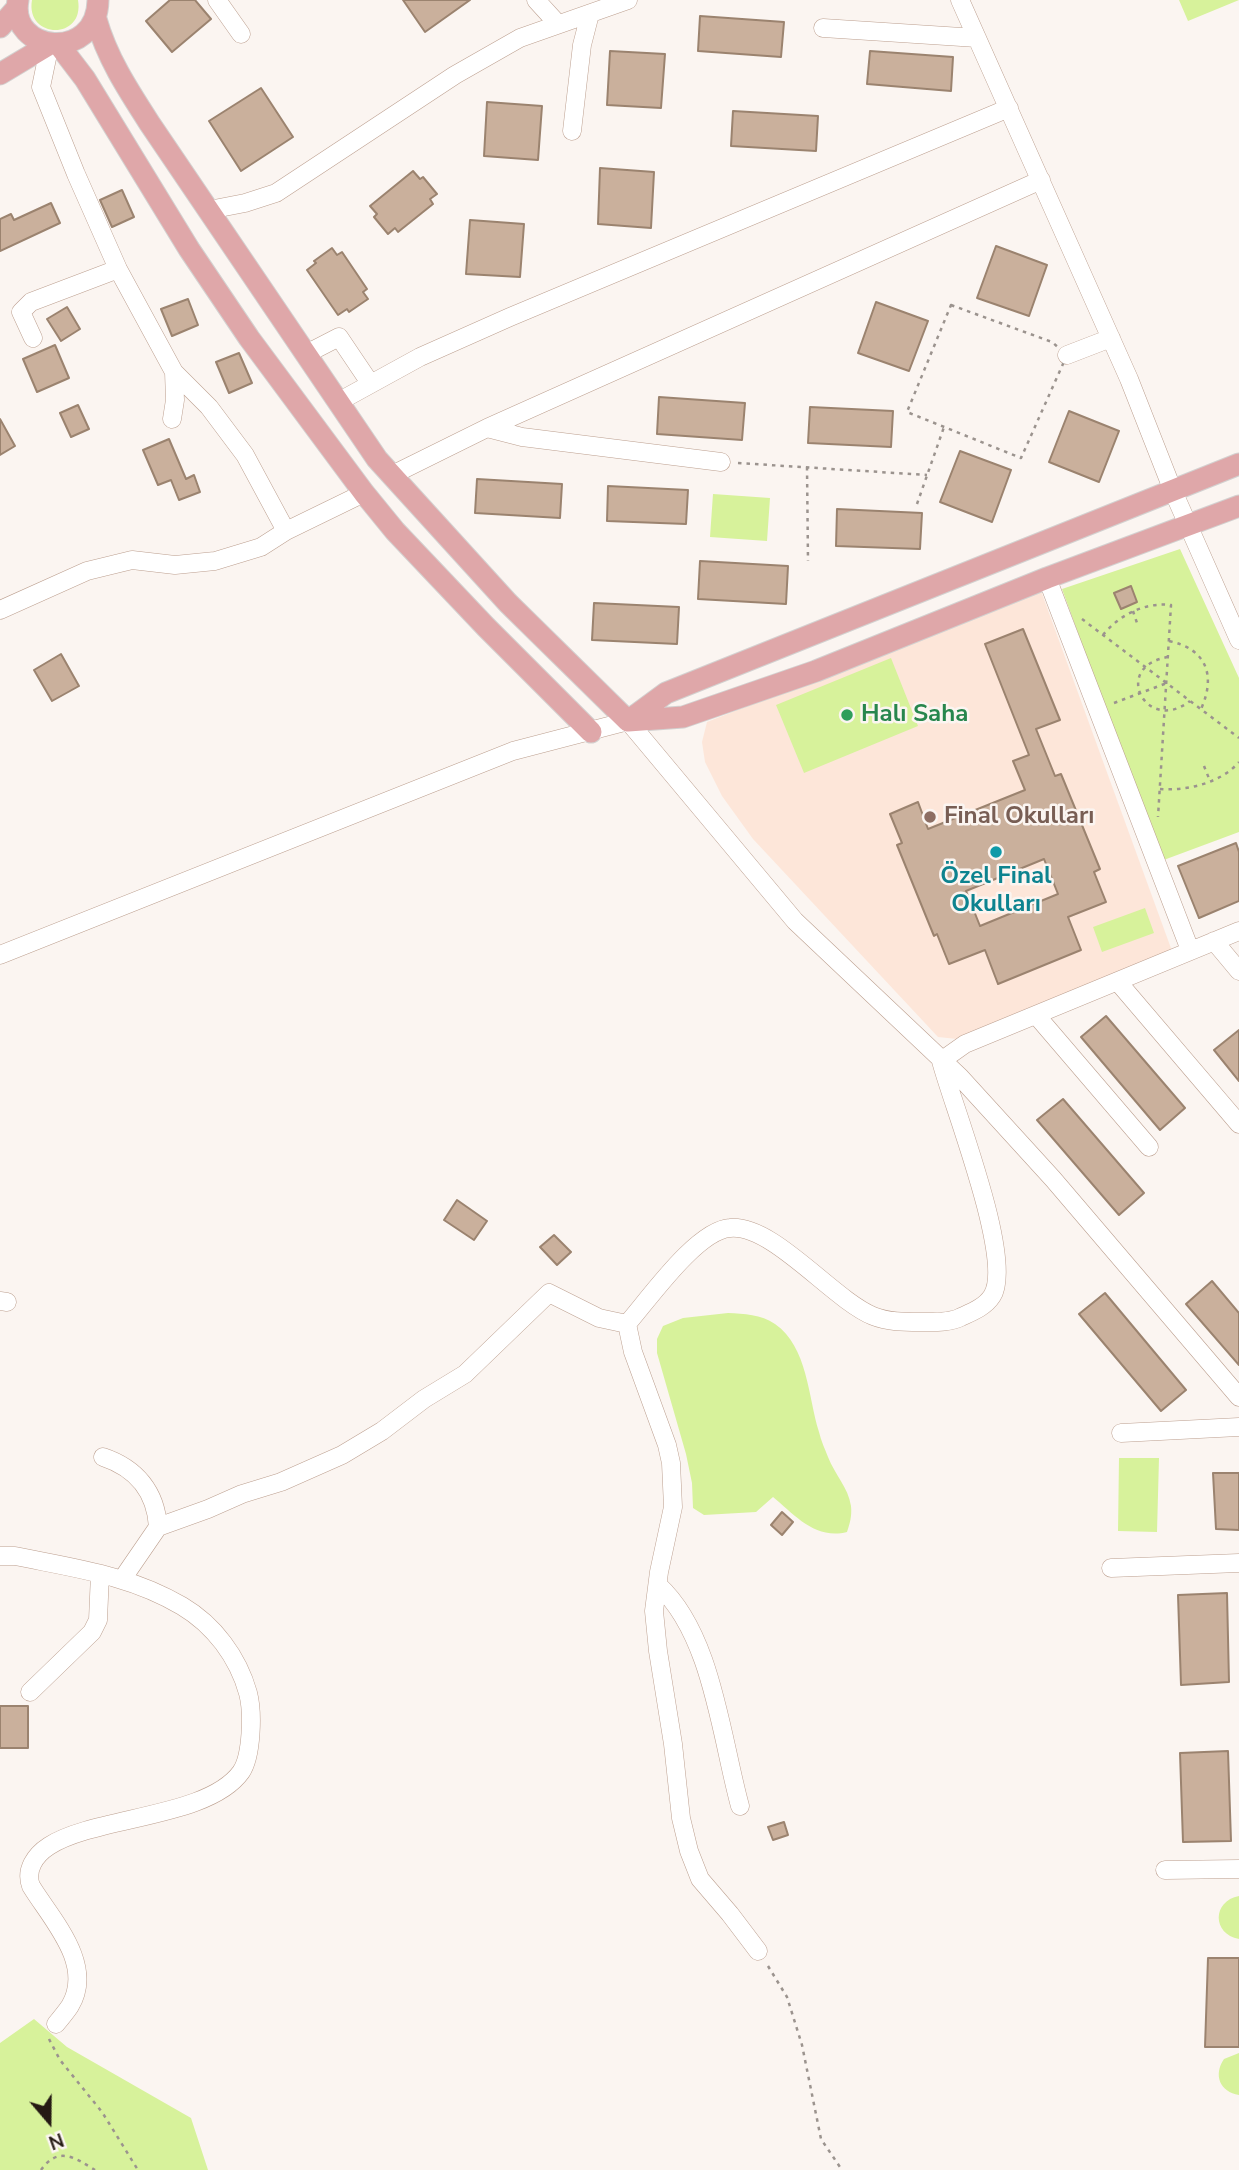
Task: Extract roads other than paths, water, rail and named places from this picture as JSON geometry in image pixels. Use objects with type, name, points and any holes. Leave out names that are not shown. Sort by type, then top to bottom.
[{"type":"main road","points":[[0,27],[17,4]]},
{"type":"main road","points":[[17,4],[20,21],[27,32],[37,40],[54,44],[85,79],[189,249],[249,338],[364,493],[395,531],[486,627],[591,732]]},
{"type":"main road","points":[[0,74],[54,44],[81,37],[90,29],[97,10]]},
{"type":"main road","points":[[97,10],[103,45],[149,124],[377,459],[508,603],[628,721],[683,717],[816,671],[1051,588],[1239,506]]},
{"type":"main road","points":[[628,721],[666,693],[1239,464]]},
{"type":"street","points":[[217,0],[241,34]]},
{"type":"street","points":[[536,0],[557,23]]},
{"type":"street","points":[[209,210],[276,193],[455,75],[520,38],[628,0]]},
{"type":"street","points":[[960,0],[1111,338],[1173,491],[1239,640]]},
{"type":"street","points":[[572,131],[582,45],[590,14]]},
{"type":"street","points":[[823,28],[977,38]]},
{"type":"street","points":[[54,44],[41,87],[118,269],[174,372],[209,407],[245,455],[286,531]]},
{"type":"street","points":[[338,402],[420,357],[510,317],[1009,108]]},
{"type":"street","points":[[392,475],[487,428],[1041,180]]},
{"type":"street","points":[[33,338],[20,312],[31,302],[118,269]]},
{"type":"street","points":[[306,354],[339,337],[370,383]]},
{"type":"street","points":[[1067,355],[1111,338]]},
{"type":"street","points":[[172,419],[175,400],[174,372]]},
{"type":"street","points":[[487,428],[522,437],[721,462]]},
{"type":"street","points":[[0,610],[87,571],[132,560],[175,565],[215,561],[261,547],[286,531],[364,493]]},
{"type":"street","points":[[1051,588],[1190,950]]},
{"type":"street","points":[[0,955],[513,751],[628,721],[795,920],[960,1077],[1053,1179],[1239,1397]]},
{"type":"street","points":[[941,1060],[965,1044],[1239,931]]},
{"type":"street","points":[[1214,941],[1239,971]]},
{"type":"street","points":[[1118,982],[1239,1124]]},
{"type":"street","points":[[1036,1015],[1149,1147]]},
{"type":"street","points":[[627,1324],[695,1245],[713,1233],[730,1227],[751,1232],[775,1244],[836,1293],[872,1316],[896,1322],[924,1322],[956,1320],[977,1310],[993,1296],[997,1275],[993,1238],[967,1141],[941,1060]]},
{"type":"street","points":[[123,1578],[158,1527],[242,1494],[281,1482],[342,1455],[383,1432],[424,1399],[466,1374],[549,1293],[599,1318],[627,1324]]},
{"type":"street","points":[[627,1324],[671,1463],[673,1507],[654,1611],[681,1818],[700,1879],[758,1951]]},
{"type":"street","points":[[1121,1433],[1239,1427]]},
{"type":"street","points":[[103,1457],[135,1473],[142,1481],[157,1512],[158,1527]]},
{"type":"street","points":[[0,1556],[15,1556],[123,1578],[155,1591],[206,1622],[226,1647],[241,1673],[248,1696],[248,1745],[241,1772],[208,1796],[68,1838],[50,1845],[32,1862],[28,1877],[31,1885],[72,1951],[77,1966],[71,2004],[56,2024]]},
{"type":"street","points":[[1111,1567],[1239,1563]]},
{"type":"street","points":[[30,1692],[92,1632],[98,1620],[100,1574]]},
{"type":"street","points":[[658,1585],[677,1606],[701,1654],[740,1806]]},
{"type":"street","points":[[1166,1870],[1239,1870]]},
{"type":"place","name":"Halı Saha","points":[[847,715]]},
{"type":"place","name":"Final Okulları","points":[[930,817]]},
{"type":"place","name":"Özel Final Okulları","points":[[996,852]]}]
